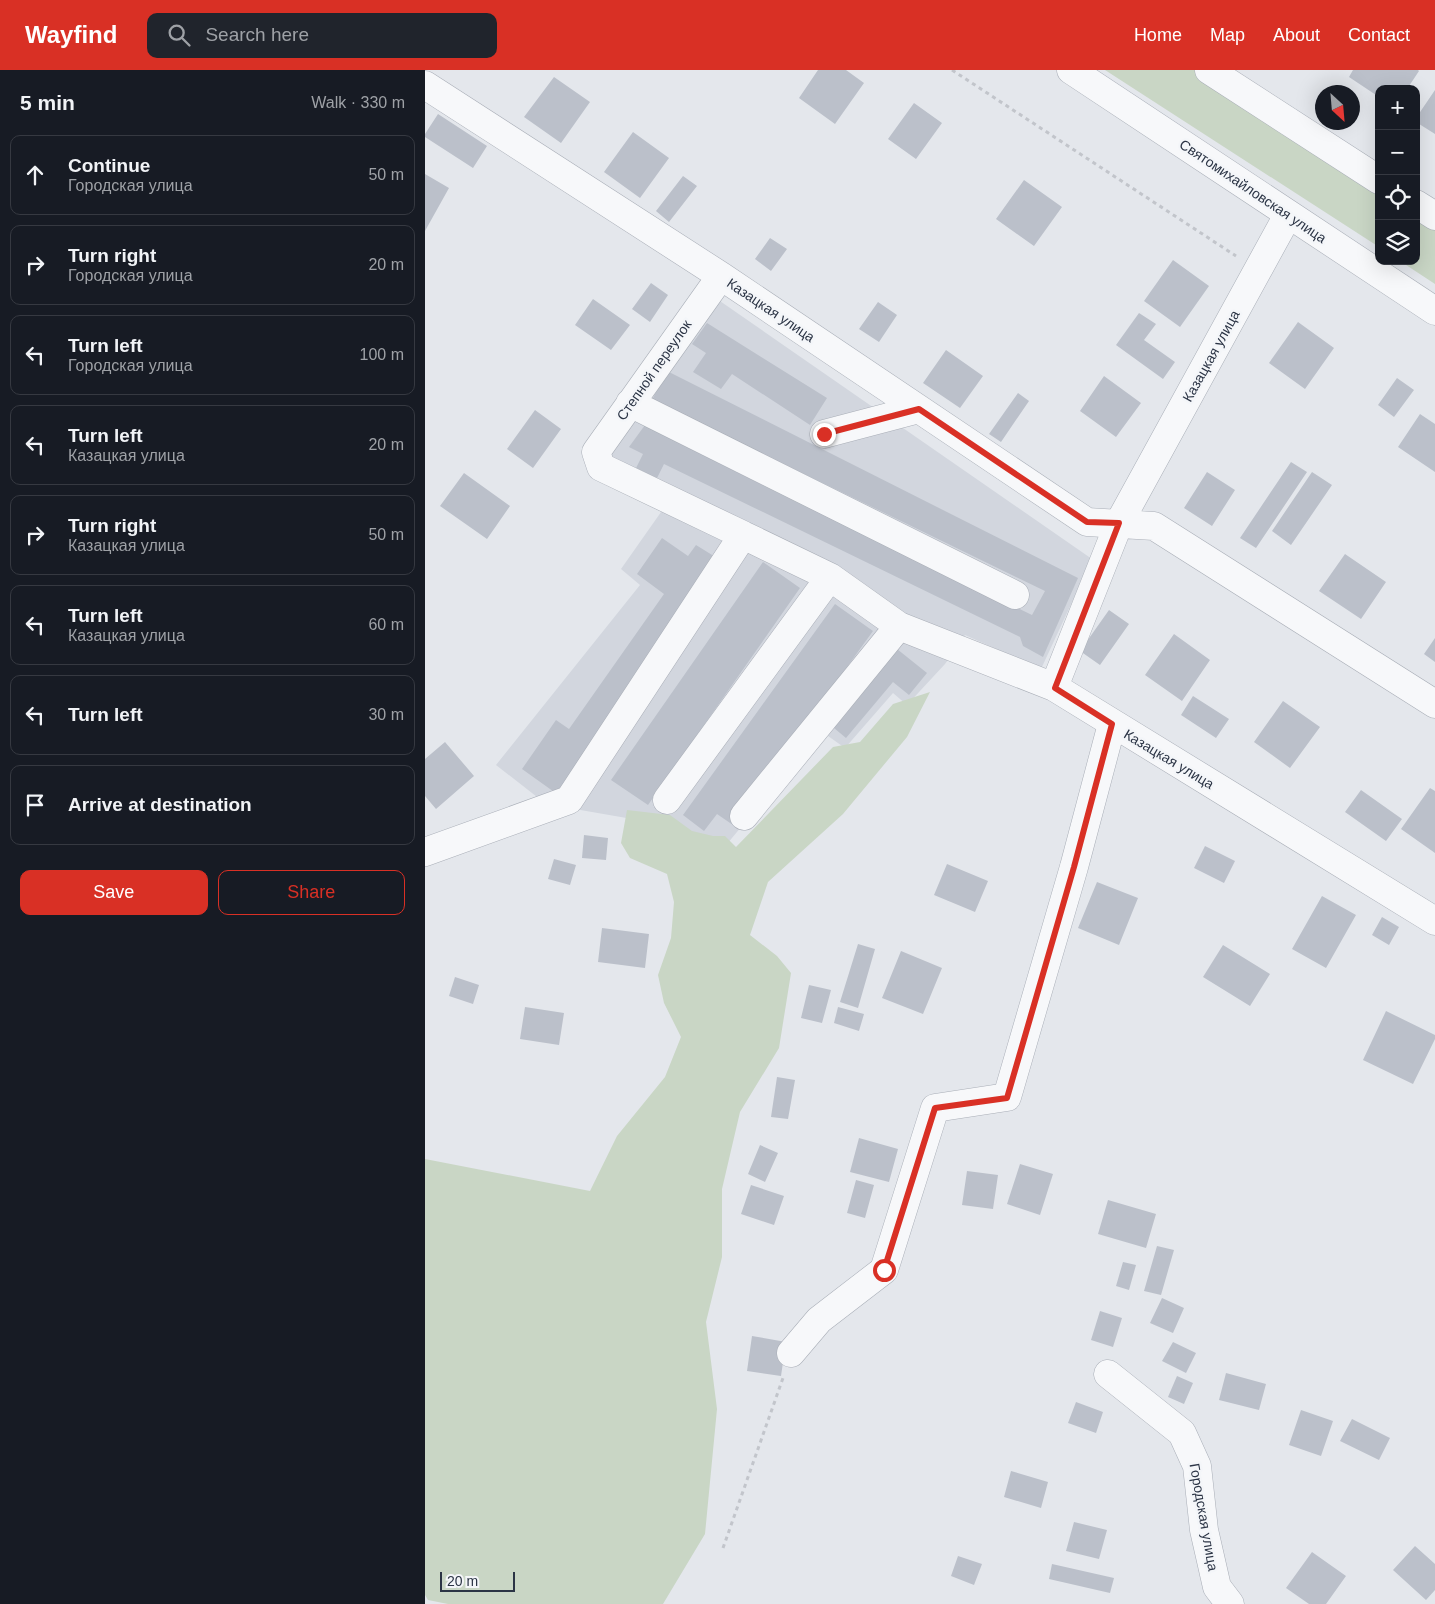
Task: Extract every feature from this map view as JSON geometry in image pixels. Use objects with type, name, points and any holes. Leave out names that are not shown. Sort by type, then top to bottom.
[{"type":"street","name":"Святомихайловская улица","points":[[1071,70],[1435,311]]},
{"type":"street","points":[[1209,70],[1375,177]]},
{"type":"street","name":"Казацкая улица","points":[[425,85],[721,276],[1087,522],[1154,526],[1435,704]]},
{"type":"street","points":[[1420,207],[1435,216]]},
{"type":"street","name":"Казацкая улица","points":[[1288,215],[1119,523],[1055,688],[1435,921]]},
{"type":"street","name":"Степной переулок","points":[[721,276],[596,452],[601,467],[743,535]]},
{"type":"street","points":[[630,403],[1015,595]]},
{"type":"street","points":[[824,434],[919,409]]},
{"type":"street","points":[[425,852],[569,800],[743,535],[830,577],[899,626],[1055,688]]},
{"type":"street","points":[[667,800],[830,577]]},
{"type":"street","points":[[744,816],[899,626]]},
{"type":"street","points":[[791,1354],[819,1320],[884,1270],[935,1108],[1007,1098],[1074,867],[1112,724]]},
{"type":"street","name":"Городская улица","points":[[1108,1374],[1182,1433],[1197,1466],[1204,1530],[1217,1587],[1231,1604]]},
{"type":"path","points":[[952,70],[1258,270]]},
{"type":"path","points":[[723,1548],[791,1354]]},
{"type":"shaded area","points":[[717,299],[1092,559],[1041,669],[965,635],[945,664],[907,705],[893,693],[845,748],[821,731],[722,850],[638,820],[546,804],[496,765],[640,585],[621,569],[673,495],[605,462]]},
{"type":"green space","points":[[1105,70],[1194,70],[1375,190],[1375,244]]},
{"type":"green space","points":[[1420,220],[1435,230],[1435,284],[1406,265],[1420,265]]},
{"type":"green space","points":[[930,692],[907,737],[843,814],[768,882],[750,935],[777,956],[791,973],[779,1048],[740,1112],[722,1189],[722,1257],[706,1322],[717,1409],[705,1534],[663,1604],[448,1604],[428,1600],[425,1595],[425,1159],[590,1191],[617,1136],[665,1077],[681,1037],[664,1003],[658,975],[671,938],[674,902],[667,874],[630,858],[621,843],[627,810],[670,815],[692,831],[713,836],[725,836],[736,847],[833,747],[860,742],[893,704]]},
{"type":"building","points":[[818,70],[846,70],[864,83],[835,124],[799,98]]},
{"type":"building","points":[[1353,70],[1419,71],[1410,85],[1375,85],[1375,94],[1349,77]]},
{"type":"building","points":[[554,77],[590,102],[561,143],[524,117]]},
{"type":"building","points":[[1435,90],[1435,134],[1420,125],[1420,112]]},
{"type":"building","points":[[914,103],[942,123],[916,159],[888,139]]},
{"type":"building","points":[[438,114],[487,146],[473,168],[425,137]]},
{"type":"building","points":[[633,132],[669,158],[640,198],[604,172]]},
{"type":"building","points":[[425,174],[449,188],[425,231]]},
{"type":"building","points":[[683,176],[697,186],[669,222],[656,211]]},
{"type":"building","points":[[1024,180],[1062,207],[1034,246],[996,219]]},
{"type":"building","points":[[770,238],[787,249],[771,271],[755,259]]},
{"type":"building","points":[[1173,260],[1209,286],[1180,327],[1144,301]]},
{"type":"building","points":[[651,283],[668,295],[650,322],[632,309]]},
{"type":"building","points":[[593,299],[630,325],[611,350],[575,325]]},
{"type":"building","points":[[878,302],[897,315],[879,342],[859,329]]},
{"type":"building","points":[[1139,313],[1156,324],[1144,340],[1175,362],[1163,379],[1116,345]]},
{"type":"building","points":[[1298,322],[1334,348],[1305,389],[1269,363]]},
{"type":"building","points":[[707,323],[827,398],[810,425],[732,374],[721,389],[693,372],[706,353],[692,344]]},
{"type":"building","points":[[946,350],[983,376],[960,408],[923,383]]},
{"type":"building","points":[[667,371],[1078,578],[1043,657],[1023,646],[1020,637],[664,464],[657,478],[636,468],[643,454],[629,447],[645,425],[1032,615],[1045,591],[652,400]]},
{"type":"building","points":[[1104,376],[1141,403],[1116,437],[1080,411]]},
{"type":"building","points":[[1397,378],[1414,390],[1394,417],[1378,405]]},
{"type":"building","points":[[1018,393],[1029,401],[1001,442],[989,434]]},
{"type":"building","points":[[535,410],[561,429],[533,468],[507,449]]},
{"type":"building","points":[[1420,414],[1435,424],[1435,472],[1398,447]]},
{"type":"building","points":[[1291,462],[1307,472],[1256,548],[1240,538]]},
{"type":"building","points":[[1207,472],[1235,490],[1212,526],[1184,508]]},
{"type":"building","points":[[1312,472],[1332,485],[1291,545],[1272,531]]},
{"type":"building","points":[[464,473],[510,506],[487,539],[440,506]]},
{"type":"building","points":[[662,538],[688,556],[696,545],[717,558],[557,794],[522,769],[556,720],[569,729],[664,594],[637,574]]},
{"type":"building","points":[[1345,554],[1386,582],[1361,619],[1319,591]]},
{"type":"building","points":[[763,562],[800,588],[648,805],[611,780]]},
{"type":"building","points":[[835,604],[873,631],[733,825],[717,814],[704,831],[683,815]]},
{"type":"building","points":[[1109,610],[1129,624],[1100,665],[1080,651]]},
{"type":"building","points":[[1174,634],[1210,660],[1182,701],[1145,675]]},
{"type":"building","points":[[1435,638],[1435,662],[1424,654]]},
{"type":"building","points":[[892,645],[927,673],[909,695],[893,682],[846,738],[828,723]]},
{"type":"building","points":[[1193,696],[1229,719],[1216,738],[1181,715]]},
{"type":"building","points":[[1283,701],[1320,727],[1290,768],[1254,742]]},
{"type":"building","points":[[445,742],[474,776],[436,809],[425,796],[425,759]]},
{"type":"building","points":[[1430,788],[1435,791],[1435,853],[1401,829]]},
{"type":"building","points":[[1361,790],[1402,819],[1386,841],[1345,812]]},
{"type":"building","points":[[584,835],[608,838],[606,860],[582,858]]},
{"type":"building","points":[[1205,846],[1235,861],[1224,883],[1194,868]]},
{"type":"building","points":[[554,859],[576,865],[570,885],[548,879]]},
{"type":"building","points":[[947,864],[988,881],[975,912],[934,895]]},
{"type":"building","points":[[1097,882],[1138,898],[1119,945],[1078,928]]},
{"type":"building","points":[[1322,896],[1356,915],[1326,968],[1292,949]]},
{"type":"building","points":[[1382,917],[1399,927],[1389,945],[1372,935]]},
{"type":"building","points":[[602,928],[649,934],[645,968],[598,962]]},
{"type":"building","points":[[858,944],[875,949],[858,1008],[840,1002]]},
{"type":"building","points":[[1223,945],[1270,974],[1250,1006],[1203,977]]},
{"type":"building","points":[[901,951],[942,968],[923,1014],[882,998]]},
{"type":"building","points":[[455,977],[479,985],[473,1004],[449,996]]},
{"type":"building","points":[[809,985],[831,990],[822,1023],[801,1018]]},
{"type":"building","points":[[525,1007],[564,1013],[559,1045],[520,1039]]},
{"type":"building","points":[[838,1007],[864,1014],[859,1031],[834,1023]]},
{"type":"building","points":[[1386,1011],[1435,1035],[1435,1039],[1413,1084],[1363,1060]]},
{"type":"building","points":[[777,1077],[795,1080],[788,1119],[771,1117]]},
{"type":"building","points":[[859,1138],[898,1149],[889,1182],[850,1172]]},
{"type":"building","points":[[760,1145],[778,1153],[765,1182],[748,1174]]},
{"type":"building","points":[[1020,1164],[1053,1174],[1040,1215],[1007,1204]]},
{"type":"building","points":[[967,1171],[998,1175],[993,1209],[962,1205]]},
{"type":"building","points":[[856,1180],[874,1185],[865,1218],[847,1213]]},
{"type":"building","points":[[751,1185],[784,1196],[774,1225],[741,1214]]},
{"type":"building","points":[[1108,1200],[1156,1214],[1146,1248],[1098,1234]]},
{"type":"building","points":[[1157,1246],[1174,1250],[1161,1295],[1144,1291]]},
{"type":"building","points":[[1123,1262],[1136,1265],[1129,1290],[1116,1286]]},
{"type":"building","points":[[1162,1298],[1184,1308],[1173,1333],[1150,1323]]},
{"type":"building","points":[[1100,1311],[1122,1318],[1113,1347],[1091,1340]]},
{"type":"building","points":[[752,1336],[786,1342],[781,1376],[747,1371]]},
{"type":"building","points":[[1173,1342],[1196,1353],[1186,1373],[1162,1361]]},
{"type":"building","points":[[1226,1373],[1266,1384],[1259,1410],[1219,1400]]},
{"type":"building","points":[[1177,1376],[1193,1383],[1184,1404],[1168,1397]]},
{"type":"building","points":[[1076,1402],[1103,1412],[1096,1433],[1068,1423]]},
{"type":"building","points":[[1301,1410],[1333,1421],[1321,1456],[1289,1445]]},
{"type":"building","points":[[1352,1419],[1390,1438],[1379,1460],[1340,1441]]},
{"type":"building","points":[[1011,1471],[1048,1482],[1041,1508],[1004,1497]]},
{"type":"building","points":[[1074,1522],[1107,1530],[1099,1559],[1066,1551]]},
{"type":"building","points":[[1415,1546],[1435,1564],[1435,1590],[1426,1600],[1393,1570]]},
{"type":"building","points":[[1312,1552],[1346,1576],[1326,1604],[1309,1604],[1286,1588]]},
{"type":"building","points":[[958,1556],[982,1564],[974,1585],[951,1576]]},
{"type":"building","points":[[1052,1564],[1114,1578],[1110,1593],[1049,1579]]},
{"type":"route","points":[[824,434],[919,409],[1087,522],[1119,523],[1055,688],[1112,724],[1074,867],[1007,1098],[935,1108],[884,1270]]}]
